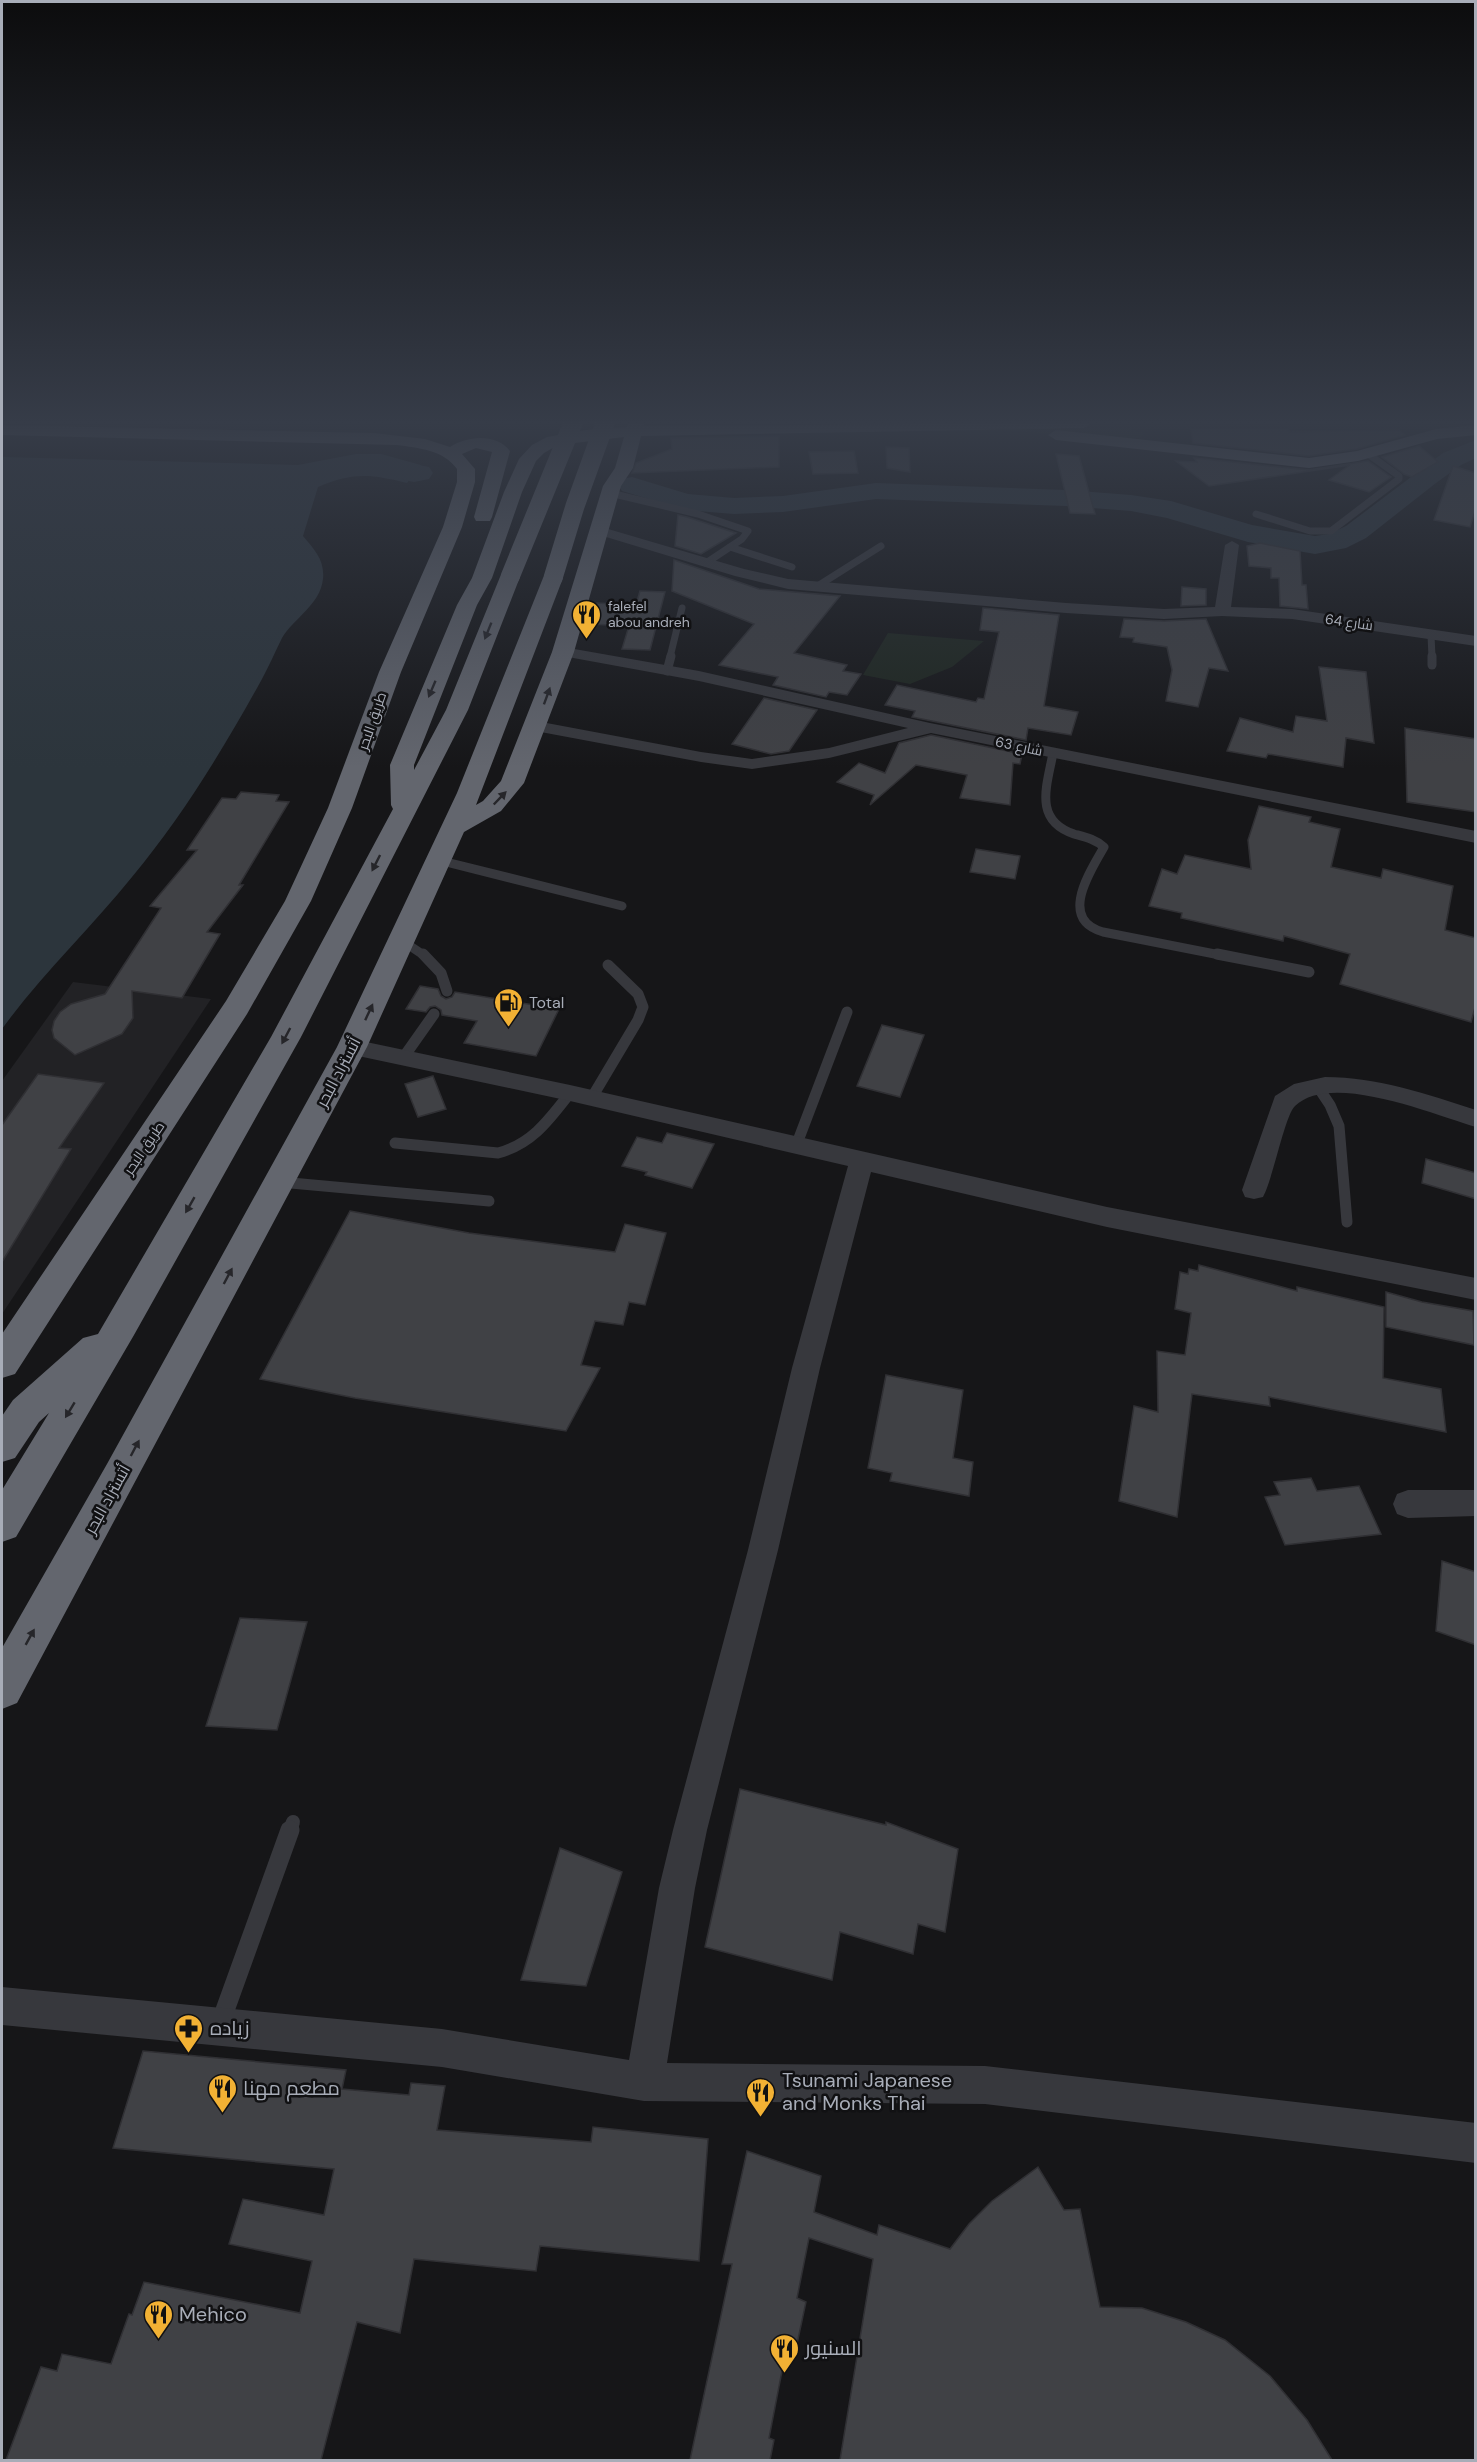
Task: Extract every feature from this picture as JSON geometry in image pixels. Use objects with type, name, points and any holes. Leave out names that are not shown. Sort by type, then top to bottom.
[{"type":"highway","name":"طريق البحر","points":[[2,1363],[251,986],[297,901],[339,812],[389,670],[449,538]]},
{"type":"highway","points":[[479,538],[482,578]]},
{"type":"highway","points":[[403,811],[402,765],[467,605],[482,578],[496,538]]},
{"type":"highway","points":[[2,1524],[122,1325],[286,1037],[457,710],[526,538]]},
{"type":"highway","name":"أتستراد البحر","points":[[2,1688],[120,1476],[352,1047],[454,827],[553,578],[565,538]]},
{"type":"highway","points":[[454,827],[492,806],[512,783],[563,652],[596,538]]},
{"type":"highway","points":[[389,670],[399,669],[467,605]]},
{"type":"highway","points":[[2,1446],[26,1411],[122,1325]]},
{"type":"street","name":"شارع 64","points":[[624,538],[772,581],[816,587],[960,601],[1164,614],[1222,611],[1292,614],[1476,641]]},
{"type":"street","points":[[1222,611],[1232,545]]},
{"type":"street","name":"شارع 63","points":[[563,652],[667,671],[930,728],[1476,837]]},
{"type":"street","points":[[536,726],[701,757],[752,764],[830,753],[930,728]]},
{"type":"street","points":[[352,1047],[580,1096],[1107,1217],[1476,1290]]},
{"type":"street","points":[[1254,1190],[1283,1102],[1294,1093],[1318,1087],[1362,1085],[1476,1119]]},
{"type":"street","points":[[644,2082],[677,1888],[690,1830],[763,1550],[806,1368],[861,1162]]},
{"type":"street","points":[[1408,1504],[1476,1503]]},
{"type":"street","points":[[2,2006],[442,2048],[644,2082],[986,2085],[1476,2143]]},
{"type":"lane","points":[[706,563],[740,538]]},
{"type":"lane","points":[[816,587],[881,546]]},
{"type":"lane","points":[[730,547],[792,567]]},
{"type":"lane","points":[[667,671],[682,608]]},
{"type":"lane","points":[[1431,634],[1432,665]]},
{"type":"lane","points":[[1053,753],[1045,811],[1051,822],[1061,831],[1098,841],[1104,847],[1078,901],[1082,918],[1092,928],[1115,935],[1309,972]]},
{"type":"lane","points":[[438,860],[622,906]]},
{"type":"lane","points":[[401,940],[438,966],[444,977],[447,991]]},
{"type":"lane","points":[[395,1143],[498,1153],[511,1151],[532,1140],[580,1096],[638,1020],[643,1007],[638,994],[608,965]]},
{"type":"lane","points":[[796,1146],[847,1012]]},
{"type":"lane","points":[[403,1058],[434,1014]]},
{"type":"lane","points":[[1318,1087],[1330,1105],[1339,1126],[1347,1222]]},
{"type":"lane","points":[[279,1182],[489,1201]]},
{"type":"lane","points":[[218,2028],[293,1822]]},
{"type":"shaded area","points":[[2,538],[305,538],[318,555],[322,566],[323,579],[317,596],[282,638],[233,731],[168,830],[116,896],[33,990],[2,1029]]},
{"type":"shaded area","points":[[888,633],[984,641],[952,667],[910,684],[863,675]]},
{"type":"shaded area","points":[[73,982],[211,999],[2,1314],[2,1081]]},
{"type":"building","points":[[676,538],[728,538],[701,554],[675,546]]},
{"type":"building","points":[[1260,543],[1300,551],[1302,585],[1306,585],[1308,609],[1280,606],[1279,578],[1271,578],[1271,568],[1249,566],[1247,546]]},
{"type":"building","points":[[674,560],[759,589],[840,596],[794,653],[847,665],[843,671],[861,674],[847,695],[829,692],[826,697],[773,685],[778,677],[719,665],[754,624],[672,591]]},
{"type":"building","points":[[1182,587],[1206,589],[1206,605],[1181,606]]},
{"type":"building","points":[[640,591],[665,592],[650,650],[622,649],[629,626],[590,624],[597,603],[636,605]]},
{"type":"building","points":[[983,608],[1059,615],[1044,706],[1078,712],[1071,735],[1028,728],[1026,740],[912,717],[915,711],[885,705],[897,685],[976,702],[978,698],[984,699],[999,632],[980,630]]},
{"type":"building","points":[[1124,619],[1164,621],[1206,619],[1228,671],[1209,668],[1198,707],[1166,701],[1172,670],[1167,647],[1133,642],[1134,638],[1120,637]]},
{"type":"building","points":[[1319,667],[1366,672],[1374,743],[1346,738],[1343,767],[1268,754],[1266,758],[1227,751],[1240,718],[1293,732],[1296,716],[1327,721]]},
{"type":"building","points":[[764,698],[817,710],[789,751],[771,754],[732,744]]},
{"type":"building","points":[[1405,728],[1476,739],[1476,812],[1407,802]]},
{"type":"building","points":[[931,735],[1022,754],[1020,764],[1013,763],[1010,805],[960,798],[967,775],[916,765],[870,805],[874,795],[837,782],[859,763],[885,773],[899,743]]},
{"type":"building","points":[[241,792],[279,795],[276,801],[289,802],[239,885],[243,885],[207,932],[220,934],[182,998],[132,991],[133,1018],[122,1034],[75,1055],[54,1038],[52,1030],[54,1021],[60,1012],[71,1004],[105,994],[161,908],[150,906],[197,850],[187,850],[222,798],[236,799]]},
{"type":"building","points":[[1259,806],[1311,817],[1309,822],[1340,829],[1331,867],[1381,878],[1383,869],[1453,886],[1445,930],[1476,938],[1476,1004],[1471,1022],[1340,984],[1350,954],[1284,936],[1283,941],[1181,918],[1182,913],[1149,906],[1162,869],[1177,874],[1185,855],[1251,869],[1248,840]]},
{"type":"building","points":[[976,849],[1020,856],[1015,879],[970,872]]},
{"type":"building","points":[[420,986],[438,989],[441,996],[446,999],[452,997],[455,992],[559,1009],[536,1056],[464,1043],[477,1021],[442,1015],[441,1010],[435,1006],[430,1007],[426,1012],[406,1009]]},
{"type":"building","points":[[882,1025],[924,1035],[900,1097],[857,1086]]},
{"type":"building","points":[[38,1074],[104,1083],[59,1148],[71,1149],[2,1262],[2,1125]]},
{"type":"building","points":[[433,1076],[446,1109],[418,1117],[405,1084]]},
{"type":"building","points":[[667,1133],[714,1144],[692,1188],[622,1166],[637,1137],[662,1143]]},
{"type":"building","points":[[1426,1159],[1476,1173],[1476,1199],[1422,1183]]},
{"type":"building","points":[[350,1211],[469,1233],[615,1252],[625,1224],[666,1233],[645,1305],[629,1302],[623,1325],[595,1321],[581,1365],[600,1368],[566,1431],[355,1398],[260,1379]]},
{"type":"building","points":[[1199,1265],[1297,1291],[1297,1287],[1384,1307],[1383,1378],[1441,1389],[1446,1432],[1269,1397],[1270,1406],[1192,1394],[1177,1517],[1119,1501],[1134,1406],[1158,1412],[1157,1351],[1185,1355],[1191,1313],[1175,1309],[1180,1272],[1188,1274],[1189,1269],[1198,1271]]},
{"type":"building","points":[[1386,1292],[1422,1302],[1473,1311],[1474,1345],[1386,1327]]},
{"type":"building","points":[[886,1375],[963,1390],[953,1458],[973,1462],[969,1496],[890,1481],[892,1473],[868,1468]]},
{"type":"building","points":[[1311,1478],[1317,1491],[1359,1486],[1381,1534],[1285,1545],[1265,1497],[1280,1495],[1274,1482]]},
{"type":"building","points":[[1442,1561],[1476,1572],[1476,1645],[1436,1631]]},
{"type":"building","points":[[240,1618],[307,1622],[277,1730],[206,1726]]},
{"type":"building","points":[[740,1789],[886,1825],[886,1822],[958,1849],[945,1932],[918,1924],[913,1954],[840,1932],[832,1980],[705,1947]]},
{"type":"building","points":[[560,1848],[622,1872],[586,1986],[521,1980]]},
{"type":"building","points":[[143,2051],[346,2070],[342,2089],[409,2095],[411,2083],[445,2086],[437,2130],[591,2142],[593,2127],[708,2139],[699,2261],[540,2246],[536,2271],[414,2259],[400,2333],[357,2322],[321,2460],[6,2460],[41,2367],[57,2371],[62,2354],[111,2364],[129,2314],[132,2315],[144,2282],[300,2313],[312,2261],[229,2244],[243,2199],[324,2215],[334,2169],[113,2148]]},
{"type":"building","points":[[747,2151],[821,2176],[814,2212],[877,2235],[879,2225],[950,2249],[969,2224],[992,2201],[1038,2167],[1064,2210],[1080,2209],[1100,2307],[1142,2308],[1186,2322],[1225,2340],[1270,2376],[1307,2420],[1332,2460],[840,2460],[873,2259],[809,2238],[797,2298],[806,2302],[797,2344],[788,2340],[769,2438],[774,2440],[770,2460],[690,2460],[732,2264],[722,2264]]},
{"type":"waterway","points":[[1275,538],[1315,545],[1336,542],[1344,538]]},
{"type":"place","name":"falefel abou andreh","points":[[587,640]]},
{"type":"place","name":"Total","points":[[508,1028]]},
{"type":"place","name":"زياده","points":[[189,2054]]},
{"type":"place","name":"مطعم مهنا","points":[[222,2114]]},
{"type":"place","name":"Tsunami Japanese and Monks Thai","points":[[761,2118]]},
{"type":"place","name":"Mehico","points":[[158,2340]]},
{"type":"place","name":"السنيور","points":[[784,2374]]}]
